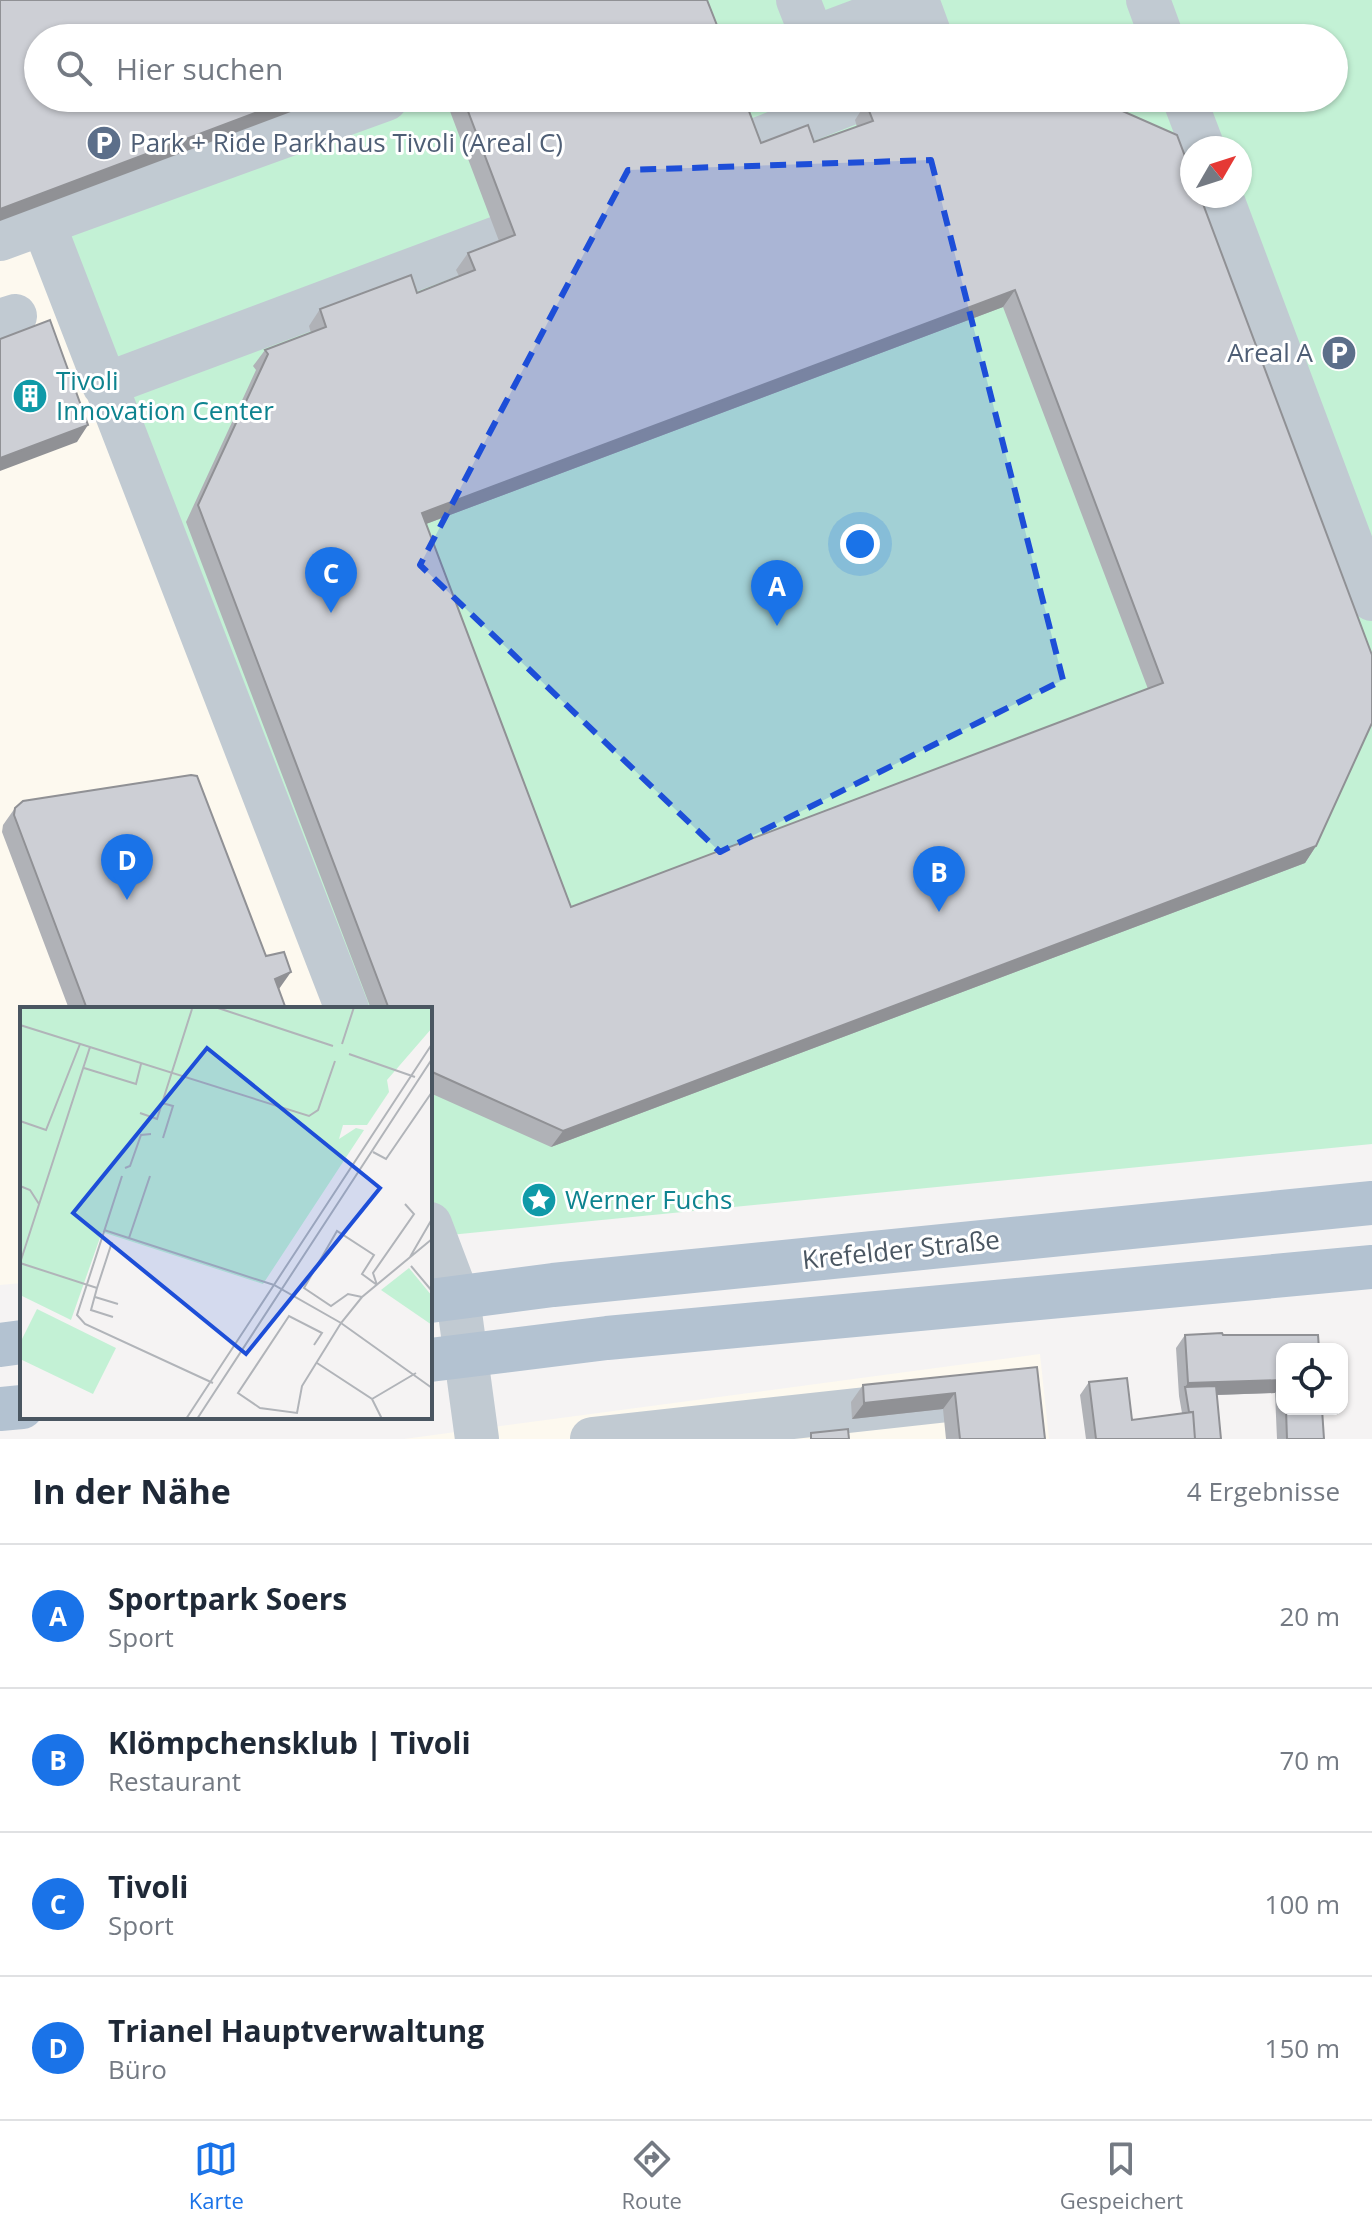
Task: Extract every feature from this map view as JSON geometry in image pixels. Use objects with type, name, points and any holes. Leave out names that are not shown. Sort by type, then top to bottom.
[{"type":"main road","name":"Krefelder Straße","points":[[444,1299],[553,1285],[1372,1203]]},
{"type":"main road","points":[[448,1358],[607,1338],[1372,1267]]},
{"type":"main road","points":[[0,1345],[20,1342]]},
{"type":"main road","points":[[0,1409],[20,1407]]},
{"type":"street","points":[[798,0],[807,24]]},
{"type":"street","points":[[851,24],[916,0],[925,24]]},
{"type":"street","points":[[1148,0],[1157,24]]},
{"type":"street","points":[[0,239],[350,112]]},
{"type":"street","points":[[744,145],[828,112]]},
{"type":"street","points":[[1189,112],[1198,136]]},
{"type":"street","points":[[1225,208],[1372,599]]},
{"type":"street","points":[[43,223],[346,1007]]},
{"type":"street","points":[[104,385],[497,238]]},
{"type":"street","points":[[432,1235],[444,1299],[448,1358],[477,1439]]},
{"type":"street","points":[[592,1439],[985,1396],[989,1439]]},
{"type":"highlighted area","points":[[931,160],[1063,680],[720,852],[420,565],[628,170]]},
{"type":"shaded area","points":[[35,244],[329,1007],[20,1007],[20,1283],[0,1285],[0,257]]},
{"type":"shaded area","points":[[1040,1354],[1049,1439],[404,1439]]},
{"type":"green space","points":[[0,0],[1372,0],[1372,1144],[432,1237],[432,1007],[329,1007],[35,244]]},
{"type":"building","name":"Park + Ride Parkhaus Tivoli (Areal C)","points":[[0,0],[707,0],[716,24],[24,24],[24,112],[258,112],[0,209]]},
{"type":"building","points":[[468,112],[749,112],[761,143],[808,125],[814,142],[873,121],[870,112],[1125,112],[1177,135],[1180,143],[1180,208],[1204,208],[1372,655],[1372,723],[1316,846],[563,1131],[432,1072],[432,1007],[388,1007],[198,505],[268,354],[265,350],[326,327],[320,309],[411,275],[417,293],[475,270],[468,253],[515,235]],"holes":[[[1015,290],[1163,683],[571,907],[422,513]]]},
{"type":"building","name":"Tivoli Innovation Center","points":[[50,320],[88,425],[0,458],[0,339]]},
{"type":"building","points":[[197,776],[266,956],[284,952],[291,972],[275,979],[285,1007],[86,1007],[14,815],[15,808],[23,801]]},
{"type":"building","points":[[1185,1335],[1318,1335],[1319,1343],[1276,1343],[1276,1380],[1188,1383]]},
{"type":"building","points":[[1037,1367],[1045,1439],[960,1439],[955,1393],[864,1403],[863,1385]]},
{"type":"building","points":[[1127,1378],[1132,1420],[1193,1412],[1195,1439],[1096,1439],[1089,1382]]},
{"type":"building","points":[[1216,1386],[1221,1439],[1195,1439],[1193,1412],[1189,1412],[1185,1387]]},
{"type":"building","points":[[1286,1415],[1322,1415],[1324,1439],[1287,1439]]},
{"type":"building","points":[[848,1429],[849,1439],[811,1439],[811,1433]]},
{"type":"place","name":"Park + Ride Parkhaus Tivoli (Areal C)","points":[[104,143]]},
{"type":"place","name":"Areal A","points":[[1339,353]]},
{"type":"place","name":"Tivoli Innovation Center","points":[[30,396]]},
{"type":"place","name":"Tivoli","points":[[331,613]]},
{"type":"place","name":"Sportpark Soers","points":[[777,626]]},
{"type":"place","name":"Trianel Hauptverwaltung","points":[[127,900]]},
{"type":"place","name":"Klömpchensklub | Tivoli","points":[[939,912]]},
{"type":"place","name":"Werner Fuchs","points":[[539,1200]]}]
